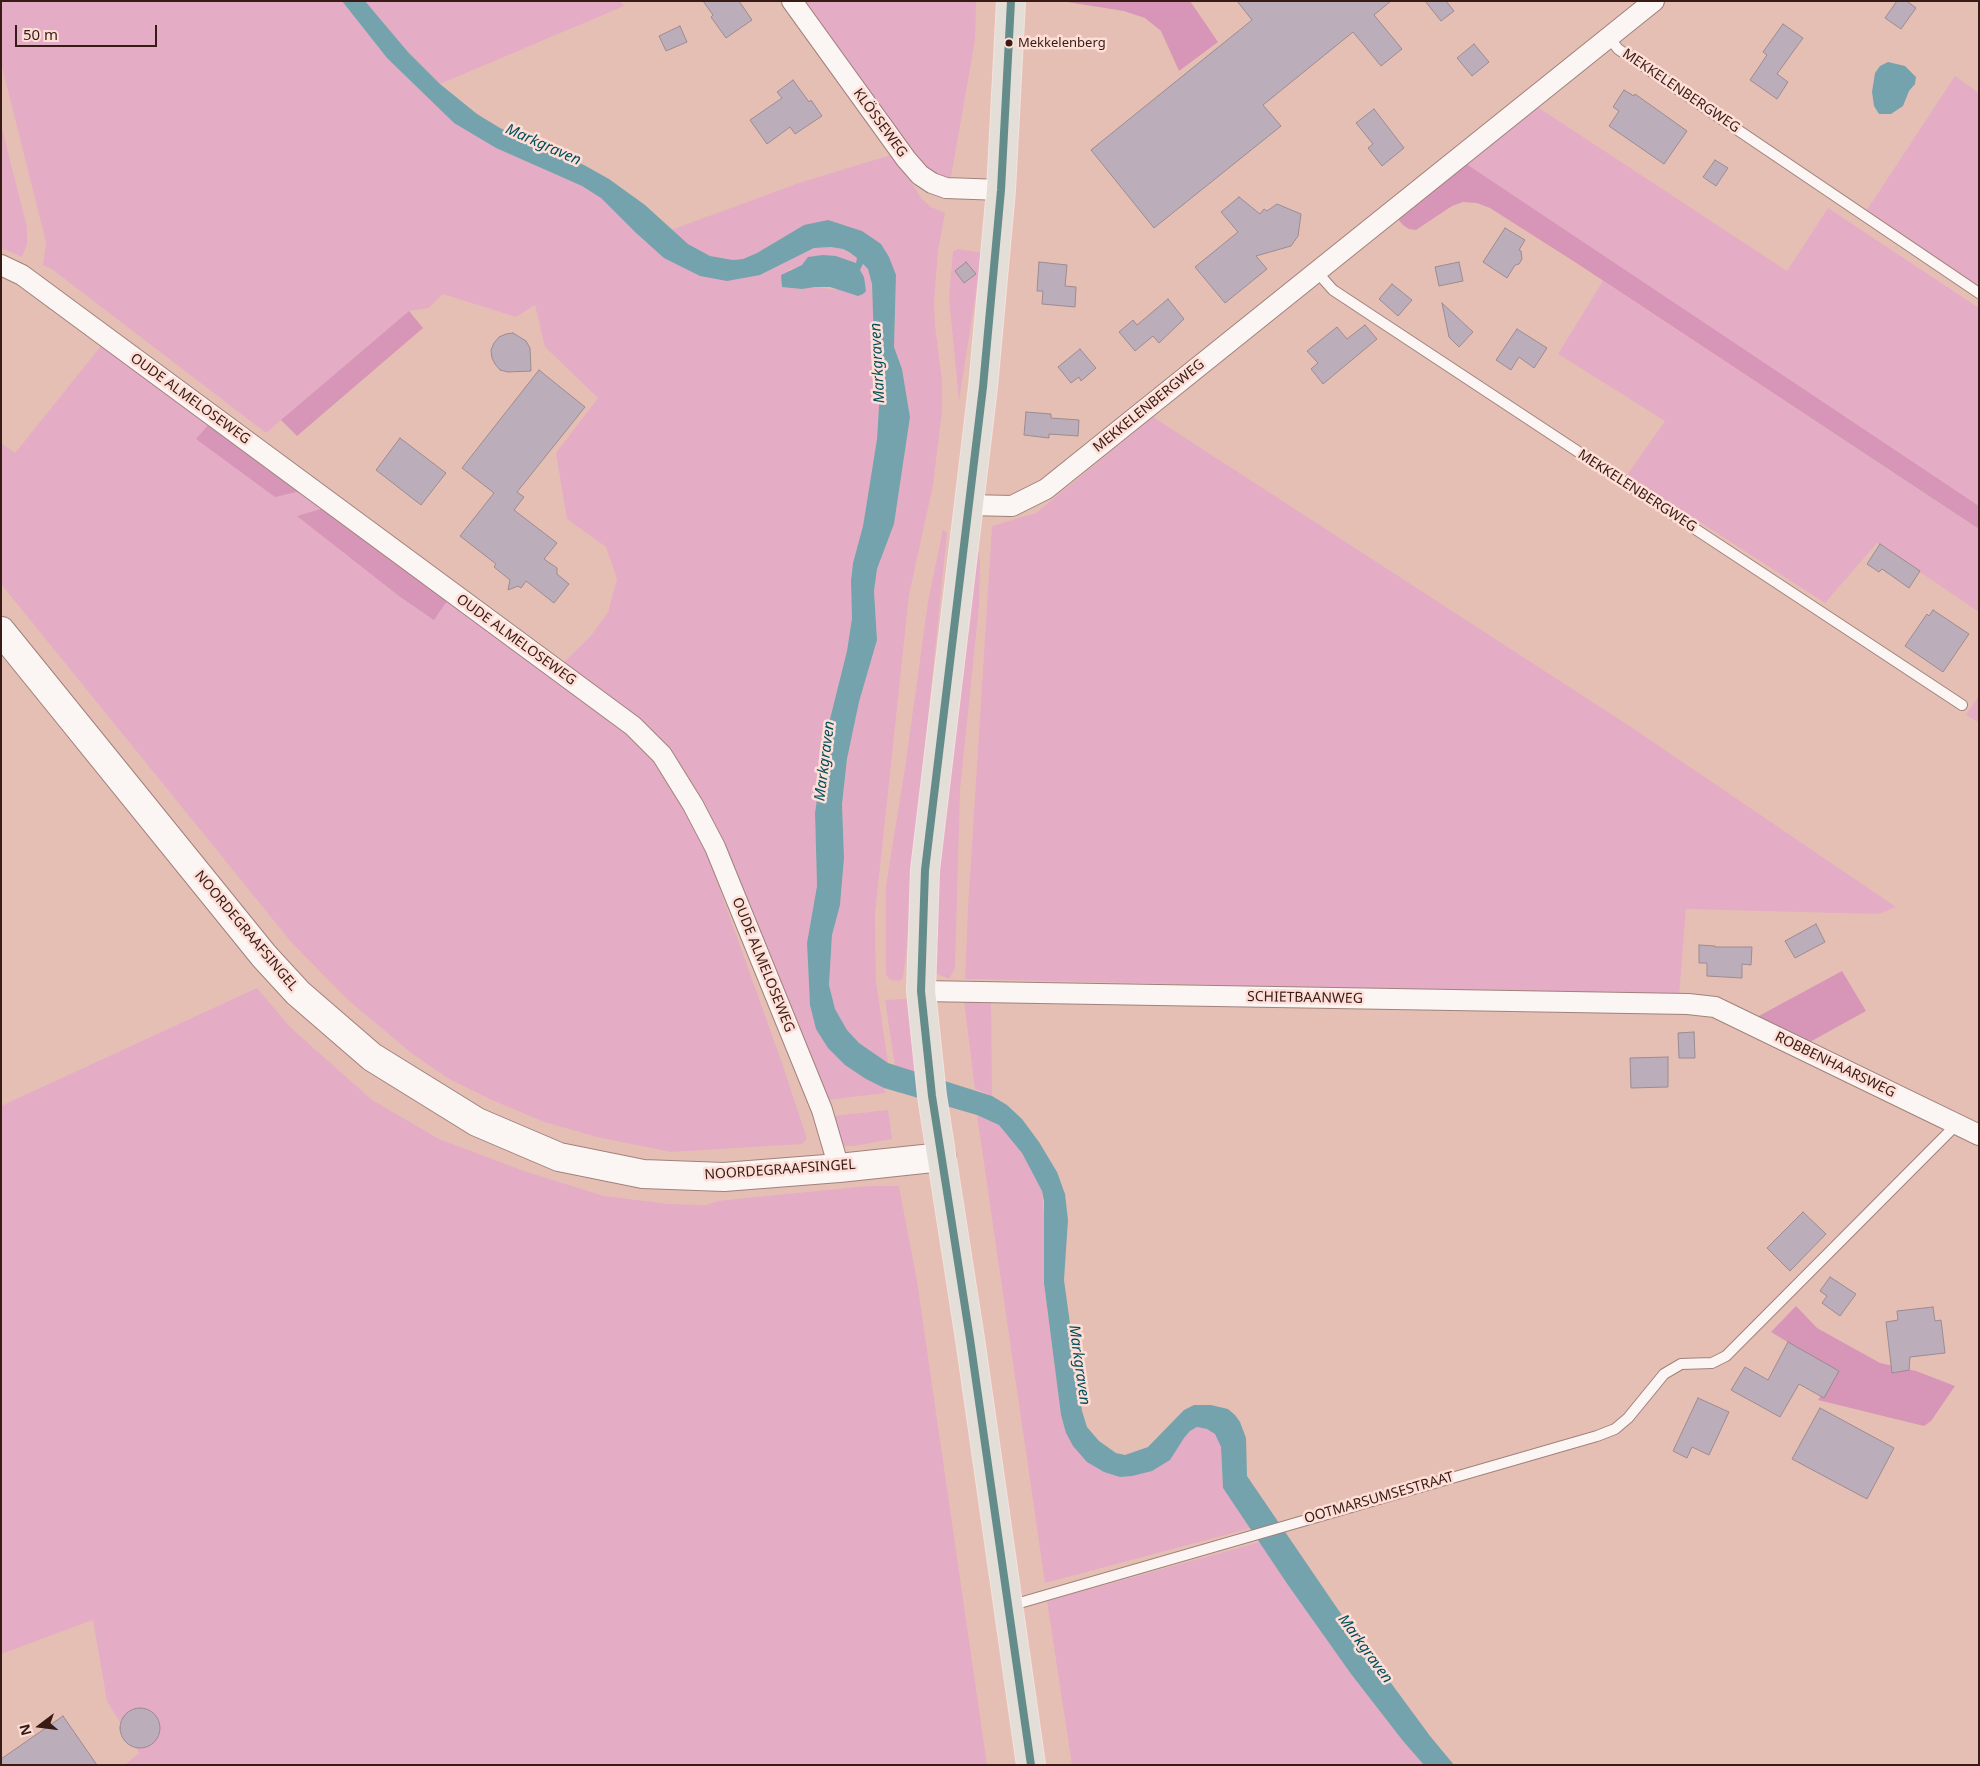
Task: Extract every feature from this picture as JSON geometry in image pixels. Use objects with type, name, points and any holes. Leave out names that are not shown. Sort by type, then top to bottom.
[{"type":"main road","points":[[1011,1],[1002,190],[983,387],[967,505],[925,870],[921,992],[930,1075],[972,1349],[1031,1765]]},
{"type":"main road","name":"NOORDEGRAAFSINGEL","points":[[1,631],[264,956],[298,993],[372,1057],[477,1122],[559,1156],[643,1174],[724,1177],[839,1168],[942,1157]]},
{"type":"street","name":"KLÖSSEWEG","points":[[792,1],[906,159],[920,175],[946,188],[1002,190]]},
{"type":"street","name":"MEKKELENBERGWEG","points":[[967,505],[1012,506],[1046,489],[1654,1]]},
{"type":"street","name":"OUDE ALMELOSEWEG","points":[[1,265],[30,281],[633,726],[662,756],[693,805],[714,847],[822,1110],[839,1168]]},
{"type":"street","name":"SCHIETBAANWEG","points":[[921,992],[1688,1004]]},
{"type":"street","name":"ROBBENHAARSWEG","points":[[1688,1004],[1715,1007],[1979,1135]]},
{"type":"lane","name":"MEKKELENBERGWEG","points":[[1609,37],[1618,48],[1979,293]]},
{"type":"lane","name":"MEKKELENBERGWEG","points":[[1316,272],[1333,290],[1962,705]]},
{"type":"lane","name":"OOTMARSUMSESTRAAT","points":[[1008,1606],[1598,1436],[1615,1429],[1628,1418],[1664,1374],[1681,1364],[1712,1363],[1726,1356],[1957,1124]]},
{"type":"shaded area","points":[[1,1],[342,1],[387,58],[454,123],[496,148],[582,186],[601,198],[644,241],[760,275],[814,248],[831,247],[843,249],[857,258],[856,263],[836,256],[788,270],[802,289],[815,287],[839,290],[864,277],[860,270],[863,264],[868,269],[872,284],[874,344],[878,373],[879,407],[877,439],[863,526],[853,563],[851,581],[852,618],[847,651],[826,735],[815,813],[817,886],[807,943],[810,1005],[866,1079],[884,1088],[885,1093],[827,1100],[721,843],[612,699],[564,662],[590,637],[608,612],[617,579],[606,547],[567,519],[556,453],[598,398],[545,347],[535,305],[516,317],[443,294],[429,308],[409,311],[266,433],[53,270],[43,265],[46,242],[1,63]]},
{"type":"shaded area","points":[[365,1],[620,1],[624,6],[440,84],[408,52]]},
{"type":"shaded area","points":[[805,1],[976,1],[975,40],[951,177],[942,177],[912,157],[801,4]]},
{"type":"shaded area","points":[[1061,1],[1190,1],[1218,42],[1179,71],[1161,31],[1145,18],[1124,11]]},
{"type":"shaded area","points":[[1955,76],[1979,93],[1979,290],[1865,213]]},
{"type":"shaded area","points":[[1536,106],[1787,271],[1828,208],[1979,308],[1979,506],[1465,163]]},
{"type":"shaded area","points":[[1,125],[27,227],[27,244],[22,257],[1,248]]},
{"type":"shaded area","points":[[894,154],[921,198],[931,207],[945,213],[938,250],[934,303],[942,381],[942,411],[933,485],[909,595],[875,914],[876,981],[888,1063],[859,1043],[847,1030],[835,1009],[829,985],[832,935],[840,905],[844,858],[842,804],[847,759],[859,702],[877,640],[874,591],[877,569],[894,524],[910,417],[902,369],[894,347],[896,275],[804,225],[757,253],[743,259],[733,260],[710,256],[688,244],[671,230],[799,183]]},
{"type":"shaded area","points":[[1465,163],[1979,506],[1979,529],[1490,208],[1477,203],[1463,202],[1452,206],[1416,230],[1409,229],[1403,225],[1397,218]]},
{"type":"shaded area","points":[[958,249],[982,253],[959,401],[949,298],[953,251]]},
{"type":"shaded area","points":[[1603,281],[1979,529],[1979,612],[1877,543],[1825,603],[1627,475],[1665,421],[1558,354]]},
{"type":"shaded area","points":[[409,311],[423,328],[297,436],[281,420]]},
{"type":"shaded area","points":[[109,336],[215,417],[197,439],[309,489],[331,506],[298,516],[449,598],[616,725],[653,758],[705,848],[782,1063],[807,1139],[802,1144],[671,1152],[597,1137],[544,1122],[449,1079],[410,1052],[348,1000],[292,943],[1,584],[1,443],[15,453]]},
{"type":"shaded area","points":[[215,417],[309,489],[275,497],[196,439]]},
{"type":"shaded area","points":[[1153,417],[1631,727],[1896,907],[1878,914],[1686,909],[1679,996],[965,979],[992,526],[1036,513]]},
{"type":"shaded area","points":[[331,506],[449,598],[434,620],[399,596],[297,516]]},
{"type":"shaded area","points":[[943,529],[947,533],[907,945],[903,978],[900,981],[890,980],[886,974],[886,886],[928,602]]},
{"type":"shaded area","points":[[976,536],[980,562],[979,606],[960,790],[955,968],[949,979],[935,973],[937,874]]},
{"type":"shaded area","points":[[1979,696],[1979,723],[1966,715]]},
{"type":"shaded area","points":[[1842,971],[1866,1011],[1808,1043],[1757,1017]]},
{"type":"shaded area","points":[[257,988],[290,1027],[372,1100],[439,1139],[527,1172],[604,1196],[669,1204],[707,1205],[717,1201],[868,1186],[899,1186],[917,1281],[987,1765],[125,1765],[139,1753],[107,1701],[93,1620],[1,1654],[1,1106]]},
{"type":"shaded area","points":[[907,999],[916,1073],[895,1066],[885,1000]]},
{"type":"shaded area","points":[[964,1000],[991,1000],[992,1096],[975,1089]]},
{"type":"shaded area","points":[[888,1110],[892,1139],[844,1146],[833,1116]]},
{"type":"shaded area","points":[[977,1115],[999,1125],[1009,1136],[1022,1153],[1042,1191],[1045,1228],[1044,1283],[1061,1415],[1066,1433],[1104,1472],[1184,1438],[1197,1427],[1207,1429],[1215,1434],[1221,1447],[1223,1488],[1251,1528],[1045,1583]]},
{"type":"shaded area","points":[[1796,1306],[1817,1328],[1880,1363],[1916,1371],[1955,1386],[1931,1421],[1924,1426],[1818,1400],[1830,1383],[1791,1344],[1771,1332]]},
{"type":"shaded area","points":[[1260,1542],[1351,1674],[1424,1765],[1072,1765],[1047,1601]]},
{"type":"water","name":"Markgraven","points":[[342,1],[365,1],[408,52],[440,84],[477,114],[500,128],[584,165],[609,179],[645,205],[688,244],[710,256],[733,260],[743,259],[757,253],[804,225],[828,220],[862,231],[881,244],[889,257],[896,275],[894,347],[902,369],[910,417],[894,524],[877,569],[874,591],[877,640],[859,702],[847,759],[842,804],[844,858],[840,905],[832,935],[829,985],[835,1009],[847,1030],[859,1043],[888,1063],[992,1096],[1007,1105],[1022,1119],[1039,1142],[1057,1172],[1065,1194],[1068,1220],[1064,1280],[1082,1411],[1087,1427],[1099,1441],[1116,1453],[1125,1455],[1148,1447],[1184,1410],[1194,1405],[1211,1405],[1228,1409],[1235,1415],[1246,1438],[1247,1476],[1352,1630],[1430,1736],[1454,1765],[1424,1765],[1351,1674],[1223,1488],[1221,1447],[1215,1434],[1207,1429],[1197,1427],[1184,1438],[1170,1460],[1152,1471],[1132,1476],[1120,1477],[1104,1472],[1087,1462],[1073,1446],[1066,1433],[1061,1415],[1044,1283],[1044,1201],[1042,1191],[1022,1153],[999,1125],[977,1115],[884,1088],[866,1079],[845,1065],[828,1048],[816,1029],[810,1005],[807,943],[817,886],[815,813],[826,735],[847,651],[852,618],[851,581],[853,563],[863,526],[877,439],[879,407],[878,373],[874,344],[872,284],[868,269],[863,264],[860,270],[864,277],[866,291],[858,296],[830,287],[802,289],[782,287],[781,275],[802,265],[808,257],[836,256],[856,263],[857,258],[843,249],[831,247],[814,248],[760,275],[727,281],[700,276],[664,258],[601,198],[582,186],[496,148],[454,123],[387,58]]},
{"type":"water","points":[[1888,62],[1905,66],[1916,77],[1915,84],[1909,91],[1903,106],[1891,114],[1879,114],[1874,106],[1872,92],[1875,73],[1880,66]]},
{"type":"building","points":[[703,1],[739,1],[752,20],[726,38],[711,17],[713,15]]},
{"type":"building","points":[[1237,1],[1391,1],[1374,15],[1402,49],[1381,66],[1353,32],[1263,105],[1281,126],[1154,228],[1091,150],[1252,20]]},
{"type":"building","points":[[1425,1],[1446,1],[1454,11],[1441,21]]},
{"type":"building","points":[[1897,1],[1907,1],[1916,8],[1901,29],[1885,18]]},
{"type":"building","points":[[1783,24],[1803,38],[1777,74],[1788,82],[1777,99],[1750,80],[1767,55],[1763,52]]},
{"type":"building","points":[[680,26],[687,42],[666,51],[659,36]]},
{"type":"building","points":[[1474,44],[1489,62],[1472,76],[1457,58]]},
{"type":"building","points":[[793,80],[822,116],[795,134],[790,127],[767,144],[750,120],[782,98],[777,92]]},
{"type":"building","points":[[1624,90],[1634,96],[1635,94],[1687,131],[1664,164],[1609,126],[1619,111],[1613,107]]},
{"type":"building","points":[[1374,109],[1404,148],[1382,166],[1368,148],[1373,144],[1356,123]]},
{"type":"building","points":[[1715,160],[1728,168],[1716,186],[1703,177]]},
{"type":"building","points":[[1239,197],[1260,214],[1264,209],[1267,211],[1277,204],[1301,214],[1298,236],[1291,246],[1256,256],[1267,269],[1225,303],[1195,267],[1238,232],[1221,212]]},
{"type":"building","points":[[1505,228],[1525,240],[1519,250],[1521,251],[1522,259],[1519,264],[1515,265],[1507,278],[1483,262]]},
{"type":"building","points":[[966,262],[976,274],[964,283],[955,271]]},
{"type":"building","points":[[1039,262],[1067,265],[1065,286],[1076,287],[1075,307],[1042,304],[1043,291],[1037,291]]},
{"type":"building","points":[[1459,262],[1463,281],[1439,286],[1435,267]]},
{"type":"building","points":[[1392,284],[1412,300],[1398,316],[1379,299]]},
{"type":"building","points":[[1168,299],[1184,319],[1159,343],[1153,336],[1135,351],[1119,332],[1133,320],[1137,325]]},
{"type":"building","points":[[1442,303],[1473,332],[1459,347],[1449,337]]},
{"type":"building","points":[[1365,325],[1377,339],[1323,384],[1311,369],[1318,363],[1307,351],[1337,327],[1347,339]]},
{"type":"building","points":[[1517,329],[1547,348],[1534,368],[1519,357],[1511,370],[1496,360]]},
{"type":"building","points":[[513,333],[526,341],[530,348],[531,371],[508,372],[500,370],[492,358],[491,350],[499,337]]},
{"type":"building","points":[[1080,349],[1096,368],[1081,381],[1079,377],[1071,383],[1058,367]]},
{"type":"building","points":[[539,370],[585,407],[517,492],[524,497],[514,510],[557,543],[544,559],[557,568],[557,574],[569,584],[554,603],[526,581],[521,588],[518,586],[508,590],[510,580],[494,567],[496,564],[460,536],[494,493],[462,468]]},
{"type":"building","points":[[1026,412],[1051,414],[1051,418],[1079,420],[1078,436],[1049,434],[1049,438],[1024,435]]},
{"type":"building","points":[[400,438],[446,473],[421,505],[376,470]]},
{"type":"building","points":[[1880,544],[1920,571],[1909,588],[1882,569],[1879,572],[1867,564]]},
{"type":"building","points":[[1933,610],[1969,634],[1943,672],[1905,646],[1927,614],[1929,616]]},
{"type":"building","points":[[1816,924],[1825,942],[1795,958],[1785,941]]},
{"type":"building","points":[[1699,945],[1752,947],[1751,965],[1742,964],[1742,978],[1707,976],[1707,963],[1699,963]]},
{"type":"building","points":[[1694,1032],[1695,1058],[1679,1058],[1678,1033]]},
{"type":"building","points":[[1668,1057],[1668,1087],[1631,1088],[1630,1058]]},
{"type":"building","points":[[1803,1212],[1826,1234],[1790,1271],[1767,1248]]},
{"type":"building","points":[[1830,1277],[1856,1294],[1840,1316],[1822,1303],[1827,1296],[1820,1291]]},
{"type":"building","points":[[1933,1307],[1935,1321],[1941,1320],[1945,1353],[1910,1357],[1909,1370],[1892,1373],[1886,1322],[1898,1320],[1897,1311]]},
{"type":"building","points":[[1788,1342],[1839,1371],[1824,1398],[1799,1384],[1780,1417],[1731,1390],[1745,1367],[1768,1380]]},
{"type":"building","points":[[1698,1398],[1729,1412],[1709,1455],[1692,1447],[1687,1458],[1673,1451]]},
{"type":"building","points":[[1820,1408],[1894,1448],[1867,1499],[1792,1459]]},
{"type":"building","points":[[140,1708],[151,1711],[157,1717],[160,1728],[157,1739],[151,1745],[140,1748],[129,1745],[123,1739],[120,1728],[123,1717],[129,1711]]},
{"type":"building","points":[[63,1716],[97,1765],[1,1765],[1,1759]]},
{"type":"transit line","points":[[1011,1],[1001,190],[983,387],[925,870],[921,991],[932,1096],[970,1339],[1031,1765]]},
{"type":"place","name":"Mekkelenberg","points":[[1009,43]]}]
